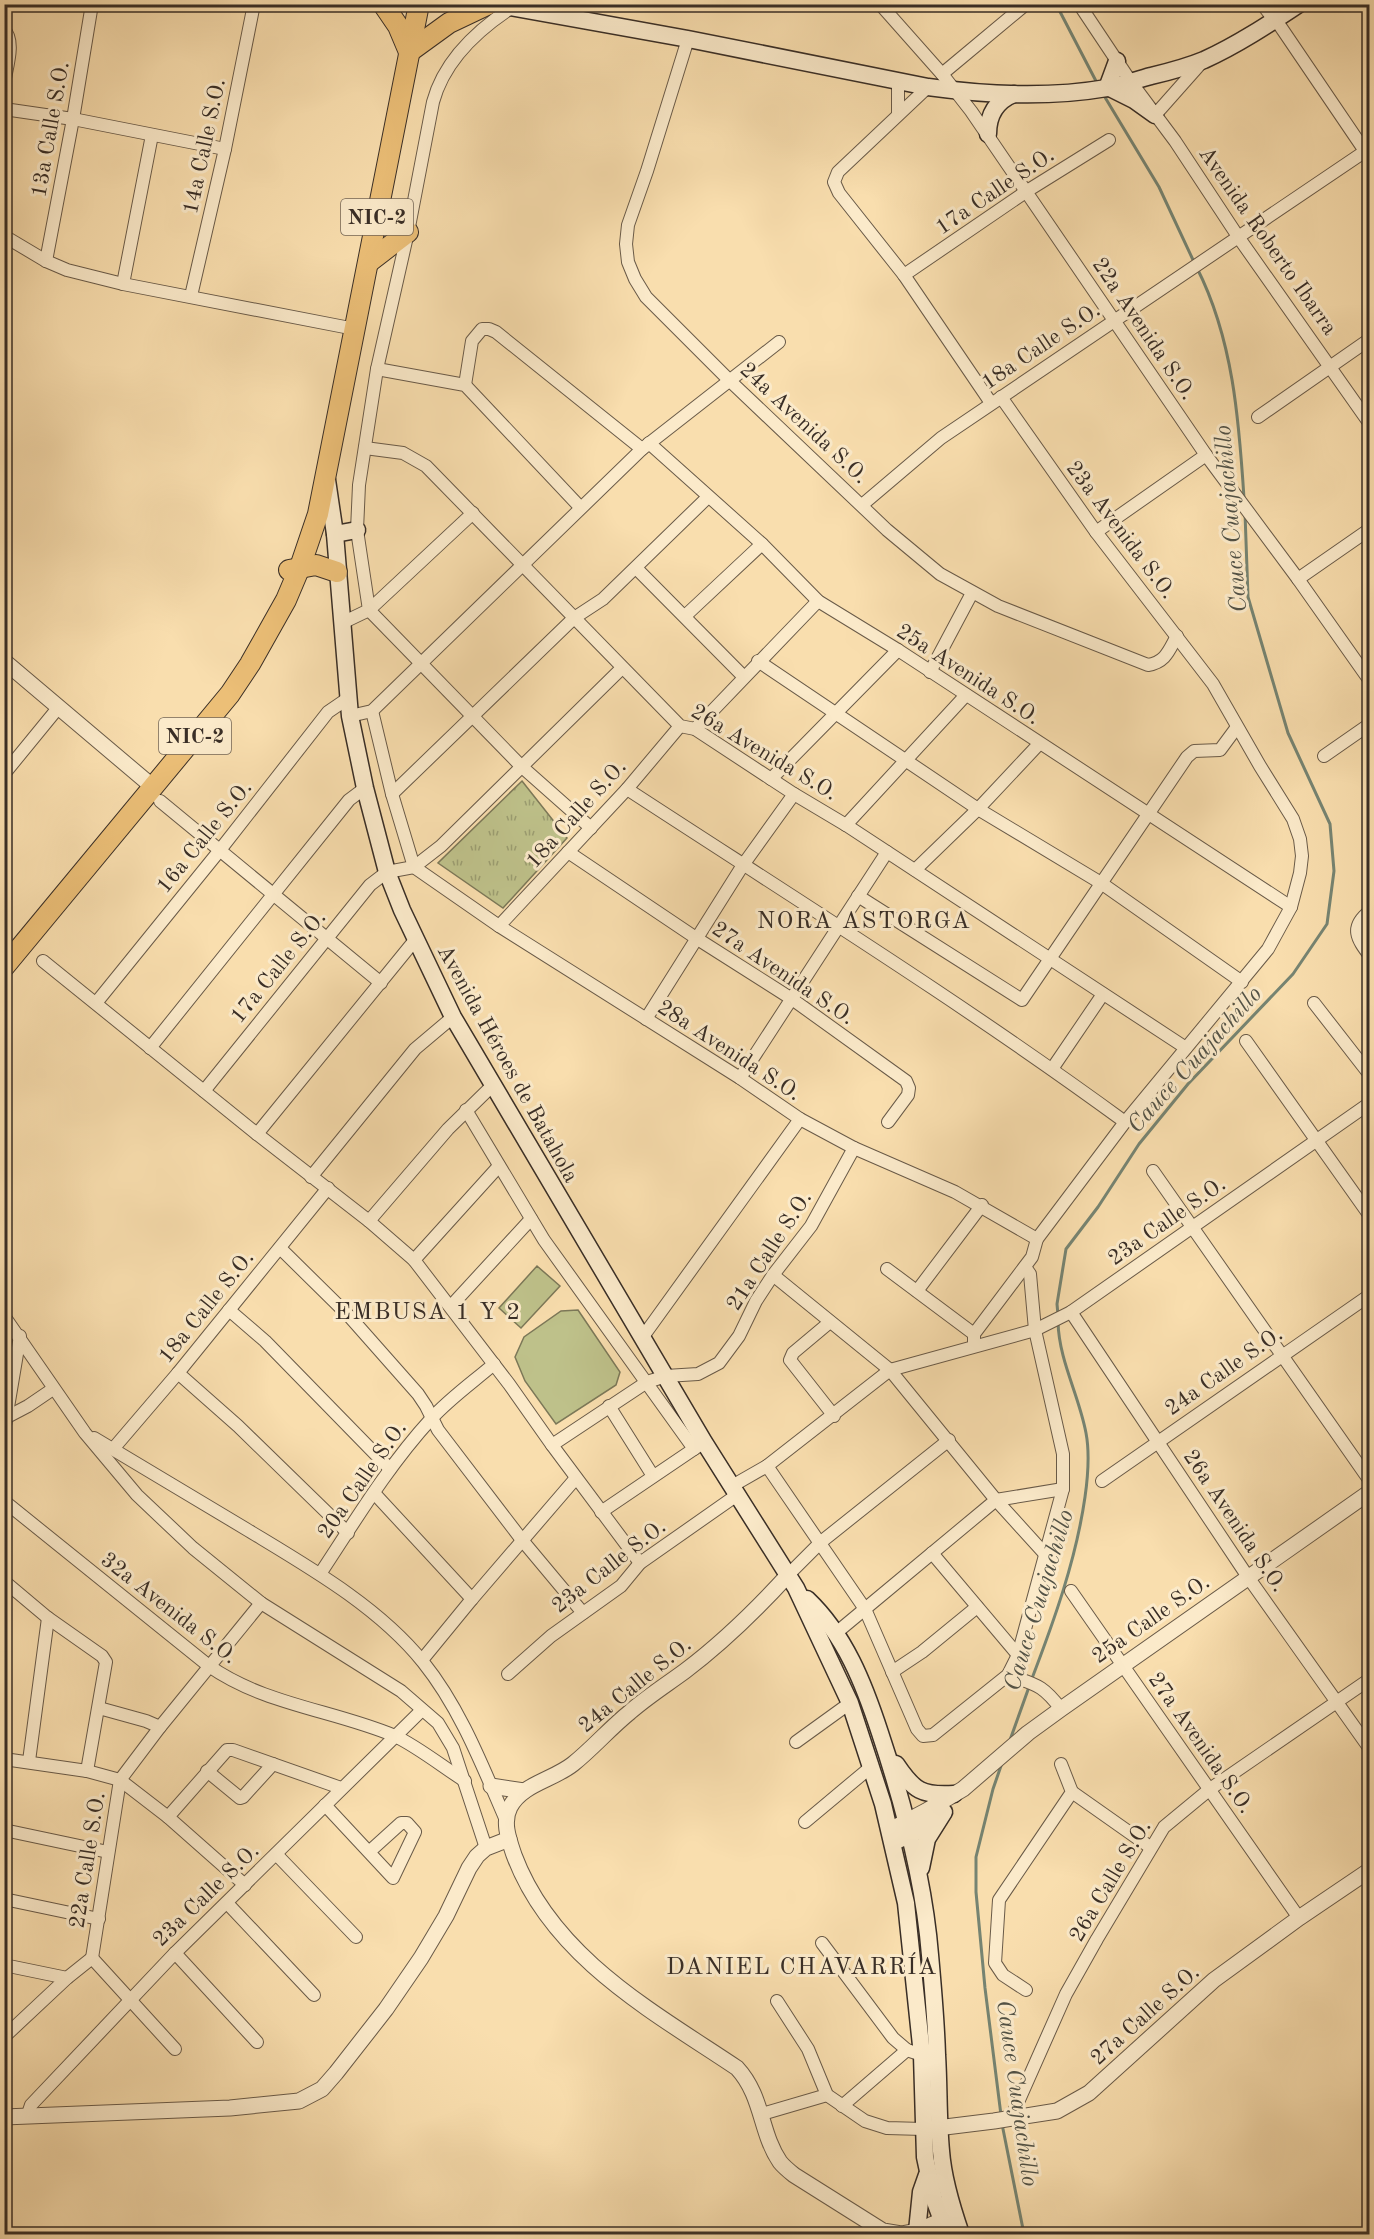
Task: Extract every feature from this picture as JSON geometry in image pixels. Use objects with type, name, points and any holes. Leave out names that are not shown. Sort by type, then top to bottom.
[{"type":"highway","points":[[383,4],[398,26],[410,52],[449,24],[489,4]]},
{"type":"highway","name":"NIC-2","points":[[4,967],[152,789],[240,657],[293,569],[325,470],[369,261],[419,4]]},
{"type":"highway","points":[[369,261],[408,232]]},
{"type":"highway","points":[[293,569],[316,565],[337,572]]},
{"type":"highway","name":"NIC-2","points":[[4,947],[152,789]]},
{"type":"main road","points":[[494,4],[688,39],[928,87],[957,92],[1014,94],[1103,88],[1203,60],[1276,20],[1299,4]]},
{"type":"main road","points":[[1103,88],[1117,61]]},
{"type":"main road","points":[[1103,88],[1134,100],[1155,115]]},
{"type":"main road","points":[[988,134],[989,120],[994,109],[1002,100],[1014,94]]},
{"type":"main road","name":"Avenida Héroes de Batahola","points":[[325,470],[335,534],[348,707],[365,788],[387,872],[415,940],[453,1017],[666,1376],[699,1446],[734,1491],[792,1582],[850,1703],[872,1766],[892,1836],[906,1902],[914,2052],[931,2129],[941,2153],[948,2223]]},
{"type":"main road","points":[[335,534],[357,530]]},
{"type":"main road","name":"Avenida Héroes de Batahola","points":[[792,1582],[836,1633],[853,1663],[885,1747],[908,1829],[930,1952],[937,2055],[927,2174],[948,2223],[961,2235]]},
{"type":"main road","points":[[885,1747],[913,1787],[923,1793],[934,1795],[958,1792]]},
{"type":"main road","points":[[919,1881],[927,1839],[944,1812]]},
{"type":"main road","points":[[917,2231],[921,2192],[927,2174]]},
{"type":"street","name":"13a Calle S.O.","points":[[46,261],[92,4]]},
{"type":"street","name":"14a Calle S.O.","points":[[191,296],[225,149],[254,4]]},
{"type":"street","name":"22a Avenida S.O.","points":[[880,4],[957,92],[988,134],[1206,456],[1298,579],[1370,681]]},
{"type":"street","points":[[942,74],[1026,4]]},
{"type":"street","name":"Avenida Roberto Ibarra","points":[[1079,4],[1131,82],[1175,141],[1239,238],[1370,423]]},
{"type":"street","points":[[1264,4],[1368,152]]},
{"type":"street","points":[[511,8],[471,37],[437,84],[408,232],[377,369],[359,485],[357,530],[369,610],[521,766],[591,828]]},
{"type":"street","points":[[4,30],[8,33],[10,41],[4,84]]},
{"type":"street","name":"24a Avenida S.O.","points":[[688,39],[628,225],[626,244],[628,262],[646,297],[729,380],[887,530],[940,573],[998,606],[1149,665],[1158,663],[1177,636]]},
{"type":"street","points":[[1155,115],[1203,60]]},
{"type":"street","points":[[898,81],[898,114]]},
{"type":"street","points":[[898,114],[928,87]]},
{"type":"street","points":[[4,109],[225,149]]},
{"type":"street","name":"23a Avenida S.O.","points":[[898,114],[838,172],[834,182],[839,193],[904,275],[996,400],[1213,684],[1293,819],[1300,839],[1302,856],[1300,873],[1291,907],[1268,949],[1125,1122],[1037,1239]]},
{"type":"street","points":[[123,284],[152,135]]},
{"type":"street","name":"17a Calle S.O.","points":[[904,275],[1027,191],[1109,140]]},
{"type":"street","name":"18a Calle S.O.","points":[[862,505],[915,458],[996,400],[1368,152]]},
{"type":"street","points":[[4,236],[46,261],[67,270],[123,284],[355,329]]},
{"type":"street","name":"25a Avenida S.O.","points":[[465,385],[472,340],[482,329],[496,332],[646,446],[708,497],[762,544],[818,601],[898,650],[1291,907]]},
{"type":"street","points":[[1258,417],[1370,339]]},
{"type":"street","points":[[372,711],[580,507],[646,446],[779,342]]},
{"type":"street","points":[[377,369],[465,385],[580,507]]},
{"type":"street","name":"26a Avenida S.O.","points":[[365,448],[403,453],[426,466],[680,726],[695,729],[846,825],[1186,1048]]},
{"type":"street","points":[[1096,532],[1206,456]]},
{"type":"street","points":[[392,794],[574,618],[603,599],[708,497]]},
{"type":"street","points":[[342,623],[369,610],[473,513]]},
{"type":"street","points":[[1298,579],[1370,529]]},
{"type":"street","points":[[685,616],[762,544]]},
{"type":"street","points":[[636,568],[743,676]]},
{"type":"street","points":[[930,672],[972,593]]},
{"type":"street","points":[[695,729],[743,676],[818,601]]},
{"type":"street","points":[[771,779],[898,650]]},
{"type":"street","points":[[4,661],[220,850],[381,983]]},
{"type":"street","points":[[758,661],[978,809],[1101,883],[1242,982]]},
{"type":"street","points":[[387,872],[414,867],[441,846],[622,668]]},
{"type":"street","points":[[846,825],[966,695]]},
{"type":"street","points":[[348,707],[372,711]]},
{"type":"street","name":"16a Calle S.O.","points":[[96,1003],[328,712],[348,707]]},
{"type":"street","points":[[4,774],[58,708]]},
{"type":"street","points":[[372,711],[392,794],[414,867]]},
{"type":"street","points":[[1324,756],[1370,724]]},
{"type":"street","name":"18a Calle S.O.","points":[[499,926],[627,789],[680,726]]},
{"type":"street","points":[[858,896],[1022,1000],[1187,757],[1194,751],[1220,750],[1237,727]]},
{"type":"street","points":[[915,870],[978,809],[1039,744]]},
{"type":"street","points":[[150,1048],[349,800],[365,788]]},
{"type":"street","points":[[627,789],[839,926],[1052,1069],[1125,1122]]},
{"type":"street","points":[[646,1019],[743,865],[794,794]]},
{"type":"street","name":"27a Avenida S.O.","points":[[568,852],[792,999],[906,1081],[909,1088],[908,1095],[888,1122]]},
{"type":"street","points":[[740,1078],[887,852]]},
{"type":"street","name":"28a Avenida S.O.","points":[[414,867],[499,926],[740,1078],[800,1119],[854,1148],[982,1205],[1037,1239]]},
{"type":"street","name":"17a Calle S.O.","points":[[204,1091],[370,885],[387,872]]},
{"type":"street","points":[[1370,911],[1360,920],[1356,929],[1359,941],[1370,956]]},
{"type":"street","points":[[257,1134],[415,940]]},
{"type":"street","points":[[43,961],[257,1134],[369,1221],[414,1260],[494,1364],[640,1563]]},
{"type":"street","points":[[1052,1069],[1103,994]]},
{"type":"street","points":[[1314,1003],[1370,1075]]},
{"type":"street","points":[[311,1176],[415,1049],[453,1017]]},
{"type":"street","points":[[1246,1041],[1370,1216]]},
{"type":"street","points":[[369,1221],[466,1110],[493,1085]]},
{"type":"street","name":"23a Calle S.O.","points":[[508,1674],[551,1636],[621,1586],[640,1563],[834,1416],[890,1370],[974,1340],[1035,1330],[1068,1313],[1370,1103]]},
{"type":"street","points":[[466,1110],[544,1240],[647,1382],[699,1446],[601,1512]]},
{"type":"street","points":[[642,1338],[800,1119]]},
{"type":"street","name":"21a Calle S.O.","points":[[552,1445],[647,1382],[666,1376],[698,1374],[719,1363],[739,1336],[756,1301],[773,1275],[811,1226],[854,1148]]},
{"type":"street","points":[[414,1260],[499,1166]]},
{"type":"street","points":[[1154,1171],[1370,1481]]},
{"type":"street","name":"18a Calle S.O.","points":[[113,1449],[230,1310],[328,1188]]},
{"type":"street","points":[[917,1292],[982,1205]]},
{"type":"street","points":[[450,1306],[531,1219]]},
{"type":"street","points":[[887,1269],[974,1340],[1032,1257],[1037,1239]]},
{"type":"street","points":[[280,1248],[350,1317],[418,1394],[438,1430],[522,1540],[583,1613]]},
{"type":"street","points":[[767,1466],[865,1609],[917,1729],[924,1736],[933,1735],[1008,1675],[1018,1655],[1063,1489],[1063,1454],[1035,1330],[1030,1274],[1025,1267]]},
{"type":"street","points":[[773,1275],[890,1370],[996,1500],[1045,1554]]},
{"type":"street","name":"24a Calle S.O.","points":[[1102,1481],[1370,1295]]},
{"type":"street","points":[[230,1310],[265,1341],[390,1468]]},
{"type":"street","name":"26a Avenida S.O.","points":[[1068,1313],[1159,1443],[1248,1577],[1370,1749]]},
{"type":"street","points":[[4,1316],[85,1433],[137,1496],[193,1548],[261,1602],[401,1691],[438,1723],[453,1749],[465,1780],[486,1848]]},
{"type":"street","points":[[830,1322],[793,1353],[790,1360],[834,1416]]},
{"type":"street","points":[[4,1431],[20,1336]]},
{"type":"street","name":"20a Calle S.O.","points":[[320,1574],[390,1468],[432,1417],[494,1364]]},
{"type":"street","points":[[178,1373],[238,1426],[348,1533]]},
{"type":"street","points":[[7,1417],[53,1389]]},
{"type":"street","points":[[609,1406],[653,1476]]},
{"type":"street","points":[[85,1433],[320,1574],[357,1600],[422,1660],[454,1707],[505,1818],[508,1839],[537,1902],[576,1950],[604,1975],[634,1999],[737,2068],[749,2081],[774,2151],[781,2164],[794,2175],[883,2231],[901,2234],[948,2223]]},
{"type":"street","points":[[792,1582],[821,1542],[949,1440]]},
{"type":"street","points":[[422,1660],[576,1478]]},
{"type":"street","points":[[836,1633],[996,1500],[1063,1489]]},
{"type":"street","name":"25a Calle S.O.","points":[[908,1829],[958,1792],[1028,1733],[1370,1492]]},
{"type":"street","points":[[374,1493],[472,1599]]},
{"type":"street","name":"32a Avenida S.O.","points":[[4,1500],[230,1681],[255,1692],[396,1737],[465,1780]]},
{"type":"street","points":[[932,1553],[1018,1655]]},
{"type":"street","points":[[4,1581],[48,1617],[102,1656],[106,1662],[87,1771]]},
{"type":"street","name":"24a Calle S.O.","points":[[505,1818],[509,1808],[524,1791],[572,1765],[627,1714],[685,1671],[792,1582]]},
{"type":"street","name":"27a Avenida S.O.","points":[[1071,1591],[1299,1918]]},
{"type":"street","name":"22a Calle S.O.","points":[[92,1958],[120,1780],[261,1602]]},
{"type":"street","points":[[892,1672],[922,1652],[977,1607]]},
{"type":"street","points":[[29,1761],[48,1617]]},
{"type":"street","points":[[1008,1675],[1041,1687],[1048,1692],[1061,1709]]},
{"type":"street","name":"26a Calle S.O.","points":[[1004,2120],[1066,1994],[1150,1847],[1164,1827],[1210,1790],[1370,1679]]},
{"type":"street","points":[[796,1742],[850,1703]]},
{"type":"street","points":[[99,1708],[160,1727]]},
{"type":"street","name":"23a Calle S.O.","points":[[27,2117],[31,2106],[129,1999],[341,1788],[423,1710]]},
{"type":"street","points":[[168,1817],[227,1750],[233,1750],[341,1788]]},
{"type":"street","points":[[4,1759],[87,1771],[120,1780],[168,1817],[245,1885]]},
{"type":"street","points":[[207,1771],[240,1798],[273,1764]]},
{"type":"street","points":[[1062,1764],[1072,1792],[1150,1847]]},
{"type":"street","points":[[806,1822],[872,1766]]},
{"type":"street","points":[[491,1786],[524,1791]]},
{"type":"street","name":"25a Calle S.O.","points":[[892,1836],[944,1812],[958,1792]]},
{"type":"street","points":[[1026,1990],[1003,1975],[995,1963],[999,1900],[1072,1792]]},
{"type":"street","points":[[325,1805],[369,1852]]},
{"type":"street","points":[[4,1830],[108,1851]]},
{"type":"street","points":[[4,2117],[230,2108],[299,2101],[322,2089],[386,2009],[422,1958],[477,1856],[486,1848],[508,1839]]},
{"type":"street","points":[[276,1854],[356,1937]]},
{"type":"street","name":"27a Calle S.O.","points":[[931,2129],[1058,2111],[1089,2093],[1214,1980],[1370,1870]]},
{"type":"street","points":[[4,1899],[99,1919]]},
{"type":"street","points":[[226,1903],[314,1995]]},
{"type":"street","points":[[822,1943],[893,2038],[914,2052],[842,2106]]},
{"type":"street","points":[[175,1953],[257,2042]]},
{"type":"street","points":[[4,2037],[67,1978],[92,1958],[175,2049]]},
{"type":"street","points":[[4,1965],[67,1978]]},
{"type":"street","points":[[777,2001],[808,2049],[827,2095],[865,2121],[886,2128],[931,2129]]},
{"type":"street","points":[[762,2114],[827,2095]]},
{"type":"green space","points":[[522,781],[567,838],[503,908],[438,863]]},
{"type":"green space","points":[[537,1266],[560,1286],[521,1328],[499,1308]]},
{"type":"green space","points":[[578,1310],[620,1372],[616,1385],[556,1424],[525,1381],[515,1357],[524,1337],[561,1311]]},
{"type":"waterway","name":"Cauce Cuajachillo","points":[[1056,4],[1097,83]]},
{"type":"waterway","name":"Cauce Cuajachillo","points":[[1103,94],[1159,187],[1194,262]]},
{"type":"waterway","name":"Cauce Cuajachillo","points":[[1197,268],[1219,323],[1232,380],[1240,439],[1244,498]]},
{"type":"waterway","name":"Cauce Cuajachillo","points":[[1058,1315],[1057,1304],[1066,1249],[1098,1207],[1139,1144],[1188,1084],[1293,974],[1327,924],[1334,871],[1330,824],[1288,733],[1248,597],[1245,513]]},
{"type":"waterway","name":"Cauce Cuajachillo","points":[[1031,1681],[1070,1567],[1081,1521],[1088,1473],[1086,1433],[1065,1364],[1058,1322]]},
{"type":"waterway","name":"Cauce Cuajachillo","points":[[1010,1740],[1029,1687]]},
{"type":"waterway","name":"Cauce Cuajachillo","points":[[1001,2115],[985,1988],[976,1892],[976,1857],[1002,1763]]},
{"type":"waterway","name":"Cauce Cuajachillo","points":[[1002,2124],[1024,2234]]},
{"type":"district","name":"NORA ASTORGA","points":[[864,920]]},
{"type":"district","name":"EMBUSA 1 Y 2","points":[[428,1311]]},
{"type":"district","name":"DANIEL CHAVARRÍA","points":[[802,1966]]}]
